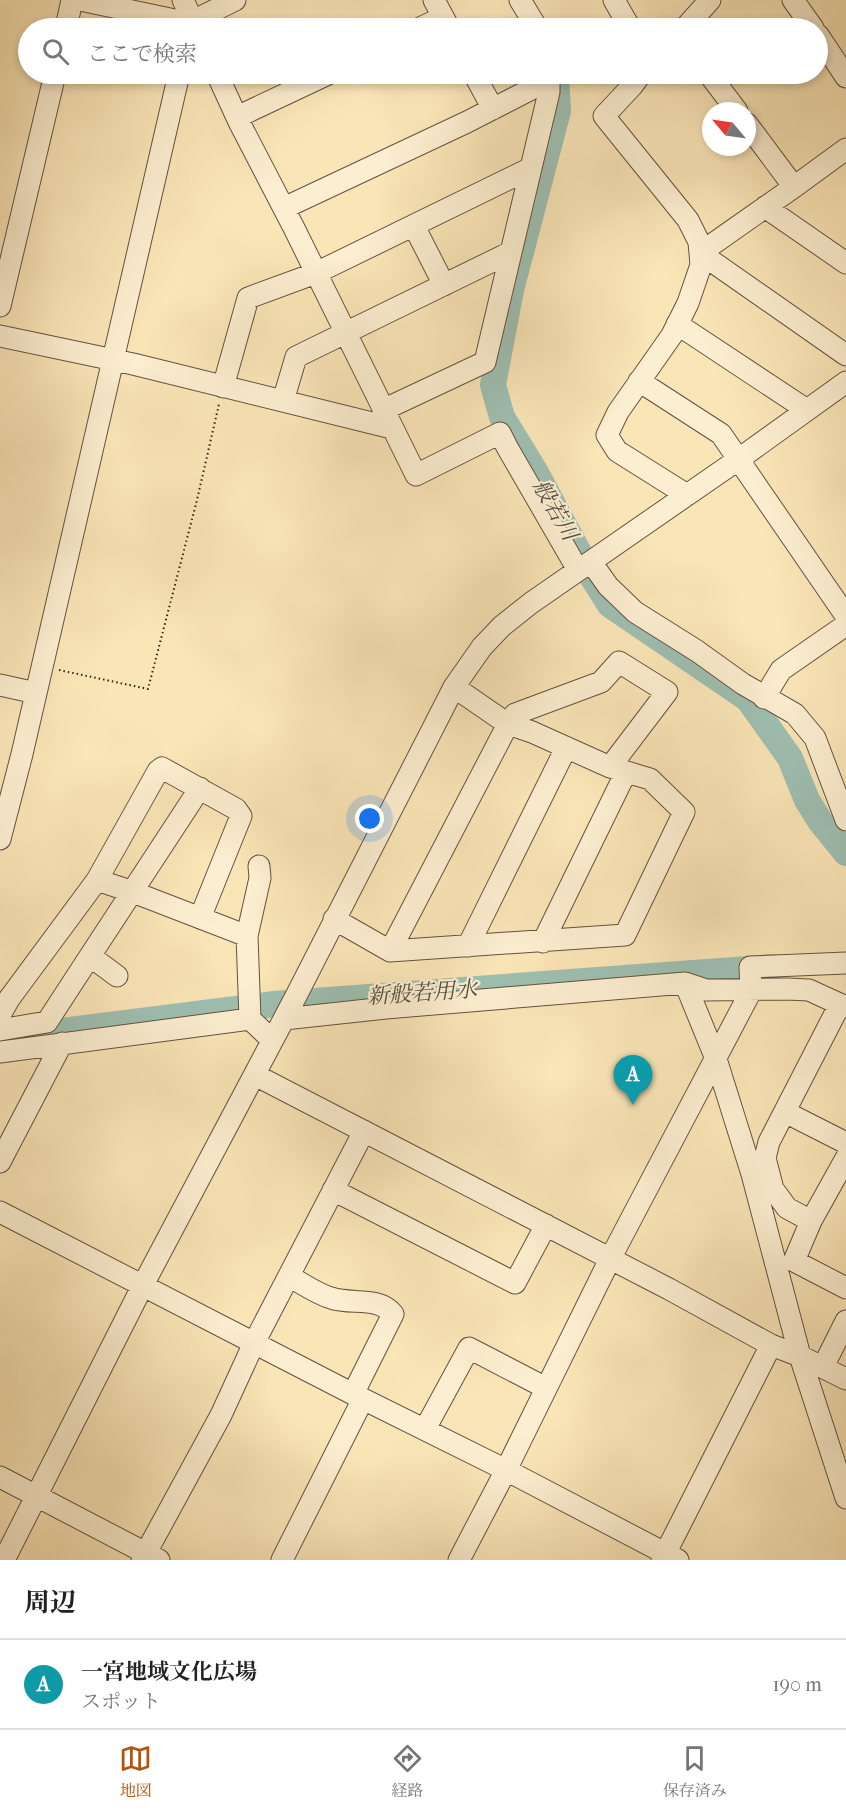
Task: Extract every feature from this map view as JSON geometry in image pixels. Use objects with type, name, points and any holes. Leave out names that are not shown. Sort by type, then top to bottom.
[{"type":"street","points":[[68,18],[72,0]]},
{"type":"street","points":[[80,0],[160,18]]},
{"type":"street","points":[[183,0],[189,18]]},
{"type":"street","points":[[203,18],[235,0]]},
{"type":"street","points":[[520,0],[531,18]]},
{"type":"street","points":[[614,0],[624,18]]},
{"type":"street","points":[[694,18],[710,0]]},
{"type":"street","points":[[793,0],[806,18]]},
{"type":"street","points":[[828,50],[846,77]]},
{"type":"street","points":[[0,306],[53,84]]},
{"type":"street","points":[[0,839],[177,84]]},
{"type":"street","points":[[222,84],[416,475],[500,433],[584,566],[635,612],[697,651],[764,698],[795,714],[815,738],[846,820]]},
{"type":"street","points":[[237,117],[307,84]]},
{"type":"street","points":[[480,84],[493,108]]},
{"type":"street","points":[[284,208],[493,108],[536,84]]},
{"type":"street","points":[[0,336],[113,360],[283,401],[387,419],[484,362],[549,92],[549,84]]},
{"type":"street","points":[[634,84],[604,116],[688,220],[699,242],[701,265],[688,303],[672,335],[618,412],[607,435],[617,451],[687,495]]},
{"type":"street","points":[[717,84],[730,102]]},
{"type":"street","points":[[756,136],[794,187]]},
{"type":"street","points":[[700,253],[846,149]]},
{"type":"street","points":[[223,387],[248,298],[316,273],[531,168]]},
{"type":"street","points":[[765,207],[846,263]]},
{"type":"street","points":[[414,226],[444,285]]},
{"type":"street","points":[[283,401],[296,357],[511,252]]},
{"type":"street","points":[[700,253],[846,355]]},
{"type":"street","points":[[677,324],[807,410]]},
{"type":"street","points":[[639,381],[721,434],[846,615]]},
{"type":"street","points":[[4,1560],[143,1285],[255,1075],[454,687],[482,647],[502,626],[584,566],[846,382]]},
{"type":"street","points":[[764,698],[781,670],[846,625]]},
{"type":"street","points":[[390,951],[508,724],[516,714],[601,682],[619,662],[668,692],[618,769],[543,942]]},
{"type":"street","points":[[0,685],[36,693]]},
{"type":"street","points":[[334,919],[390,951],[625,935],[684,812],[650,779],[618,769],[508,724],[454,687]]},
{"type":"street","points":[[468,946],[566,748]]},
{"type":"street","points":[[0,1015],[9,999],[97,880],[158,771],[162,768],[236,809],[241,816],[200,918]]},
{"type":"street","points":[[0,1030],[47,1022],[200,788]]},
{"type":"street","points":[[259,866],[260,878],[247,936],[248,995],[250,1019],[273,1040]]},
{"type":"street","points":[[97,880],[247,936]]},
{"type":"street","points":[[90,956],[117,976]]},
{"type":"street","points":[[459,1560],[610,1259],[751,991],[750,967],[846,963]]},
{"type":"street","points":[[289,1009],[430,1004],[685,983],[706,990],[808,990],[843,1005],[769,1142],[765,1158],[773,1190],[778,1199],[787,1208],[811,1221]]},
{"type":"street","points":[[685,983],[716,1059],[752,1174],[800,1356],[846,1498]]},
{"type":"street","points":[[0,1052],[250,1019]]},
{"type":"street","points":[[0,1162],[62,1043]]},
{"type":"street","points":[[255,1075],[546,1225],[771,1345],[800,1356],[846,1379]]},
{"type":"street","points":[[785,1112],[846,1143]]},
{"type":"street","points":[[0,1477],[148,1558],[221,1415],[254,1343],[364,1131]]},
{"type":"street","points":[[846,1158],[811,1221],[794,1261],[846,1288]]},
{"type":"street","points":[[333,1190],[515,1283],[546,1225]]},
{"type":"street","points":[[0,1212],[358,1397],[506,1470],[668,1558],[771,1345]]},
{"type":"street","points":[[282,1560],[358,1397],[393,1314],[388,1308],[376,1303],[349,1302],[330,1298],[289,1276]]},
{"type":"street","points":[[823,1367],[846,1321]]},
{"type":"street","points":[[425,1429],[469,1348],[546,1388]]},
{"type":"path","points":[[42,666],[148,689],[197,500],[223,387]]},
{"type":"waterway","name":"般若川","points":[[557,84],[558,111],[511,290],[493,385],[502,417],[610,605],[748,699],[790,758],[807,800],[820,821],[846,853]]},
{"type":"waterway","name":"新般若用水","points":[[6,1038],[274,1004],[773,967]]},
{"type":"place","name":"一宮地域文化広場","points":[[633,1105]]}]
